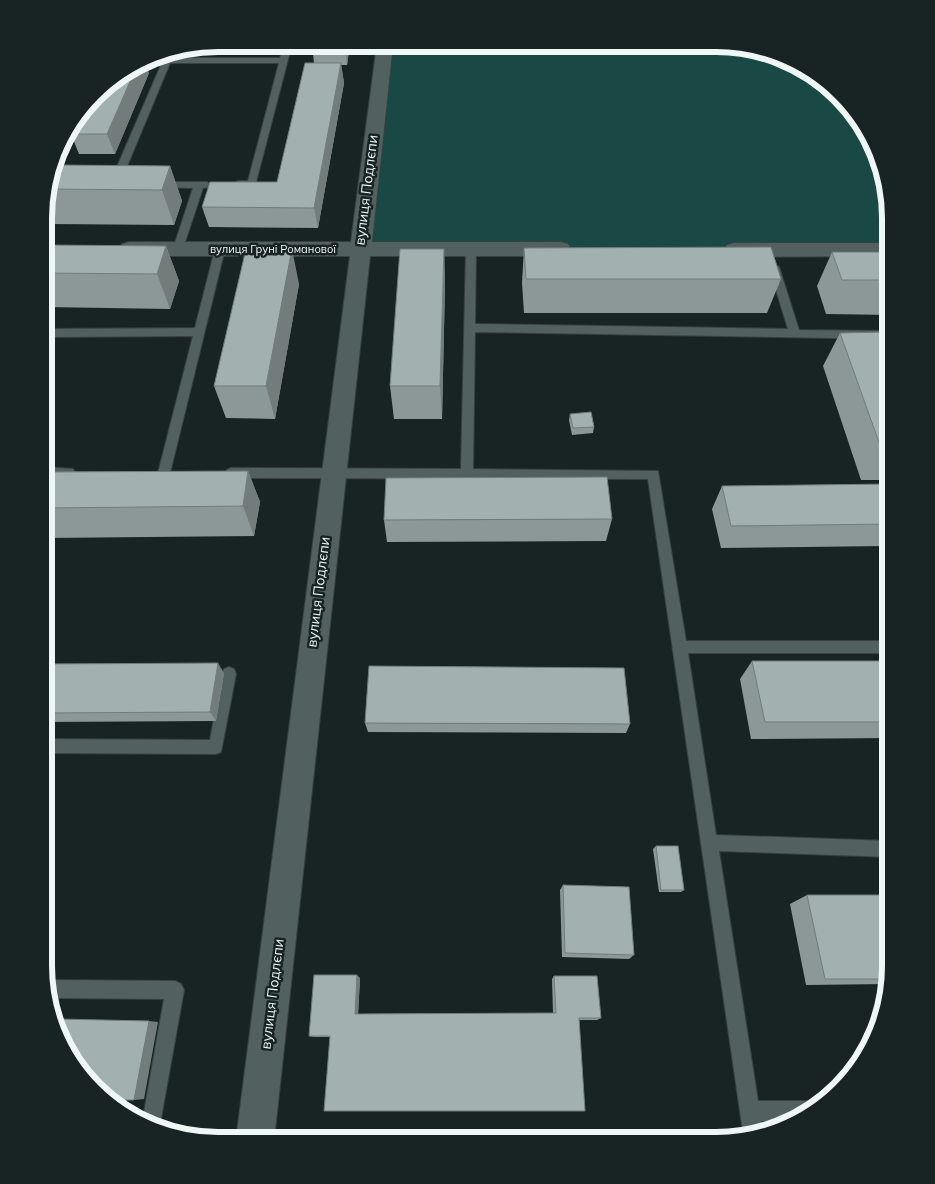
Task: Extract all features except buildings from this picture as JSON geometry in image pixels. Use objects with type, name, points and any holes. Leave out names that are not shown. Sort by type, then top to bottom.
[{"type":"street","name":"вулиця Подлєпи","points":[[255,1131],[383,52]]},
{"type":"street","name":"вулиця Груні Романової","points":[[112,249],[576,249]]},
{"type":"street","points":[[711,250],[882,250]]},
{"type":"lane","points":[[152,185],[252,184],[286,52]]},
{"type":"lane","points":[[169,60],[284,61]]},
{"type":"lane","points":[[124,184],[114,184],[167,61]]},
{"type":"lane","points":[[178,249],[198,185]]},
{"type":"lane","points":[[164,473],[220,249]]},
{"type":"lane","points":[[467,473],[471,249]]},
{"type":"lane","points":[[769,250],[796,332]]},
{"type":"lane","points":[[470,328],[796,332],[882,338]]},
{"type":"lane","points":[[52,333],[199,332]]},
{"type":"lane","points":[[52,472],[85,472]]},
{"type":"lane","points":[[214,473],[332,475],[467,473],[654,474],[753,1127]]},
{"type":"lane","points":[[680,647],[882,647]]},
{"type":"lane","points":[[52,746],[216,747],[229,674]]},
{"type":"lane","points":[[709,843],[882,849]]},
{"type":"lane","points":[[54,989],[175,990],[153,1117]]},
{"type":"lane","points":[[750,1111],[796,1111]]},
{"type":"shaded area","points":[[384,52],[716,52],[738,54],[770,61],[809,80],[834,101],[848,117],[870,155],[881,197],[882,250],[359,249]]}]
